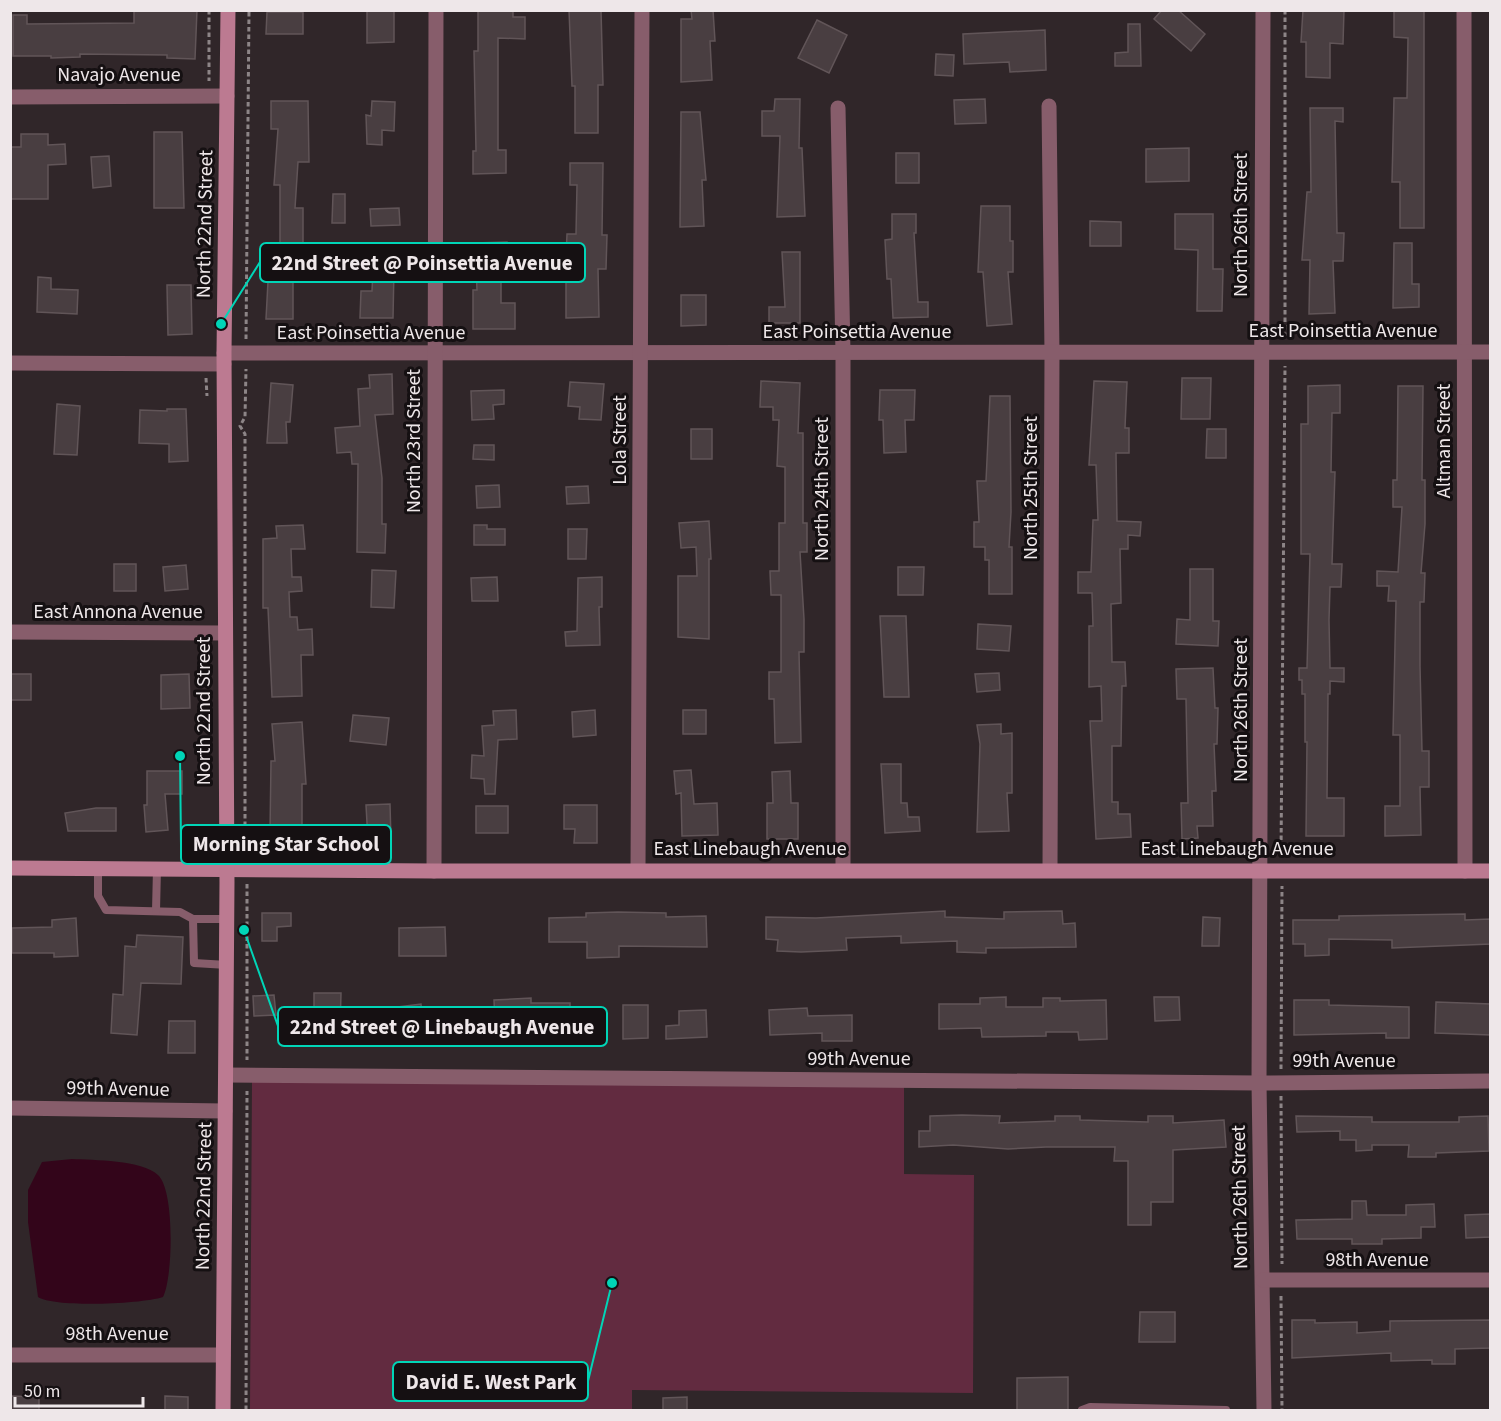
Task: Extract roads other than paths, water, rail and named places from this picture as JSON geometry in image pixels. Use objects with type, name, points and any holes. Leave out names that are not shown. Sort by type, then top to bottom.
[{"type":"street","name":"North 22nd Street","points":[[223,1410],[227,965],[224,359],[228,10]]},
{"type":"street","name":"North 23rd Street","points":[[434,871],[436,10]]},
{"type":"street","name":"Lola Street","points":[[638,870],[642,10]]},
{"type":"street","name":"North 26th Street","points":[[1263,10],[1259,1083],[1264,1410]]},
{"type":"street","name":"Altman Street","points":[[1464,10],[1465,871]]},
{"type":"street","name":"Navajo Avenue","points":[[10,97],[227,96]]},
{"type":"street","name":"North 25th Street","points":[[1049,106],[1052,353],[1050,870]]},
{"type":"street","name":"North 24th Street","points":[[838,108],[843,353],[843,870]]},
{"type":"street","name":"East Poinsettia Avenue","points":[[10,363],[224,359],[246,353],[1491,352]]},
{"type":"street","name":"East Annona Avenue","points":[[10,632],[225,633]]},
{"type":"street","name":"East Linebaugh Avenue","points":[[10,868],[434,871],[1491,871]]},
{"type":"street","name":"99th Avenue","points":[[226,1075],[1259,1083],[1491,1081]]},
{"type":"street","name":"99th Avenue","points":[[10,1108],[225,1111]]},
{"type":"street","name":"98th Avenue","points":[[1263,1280],[1491,1281]]},
{"type":"street","name":"98th Avenue","points":[[10,1355],[223,1355]]},
{"type":"lane","points":[[98,868],[98,896],[106,910],[180,912],[193,919],[227,919]]},
{"type":"lane","points":[[156,911],[157,868]]},
{"type":"lane","points":[[193,919],[194,963],[227,965]]},
{"type":"lane","points":[[1082,1410],[1226,1410]]},
{"type":"place","name":"22nd Street @ Poinsettia Avenue","points":[[221,324]]},
{"type":"place","name":"Morning Star School","points":[[180,756]]},
{"type":"place","name":"22nd Street @ Linebaugh Avenue","points":[[244,930]]},
{"type":"place","name":"David E. West Park","points":[[612,1283]]}]
